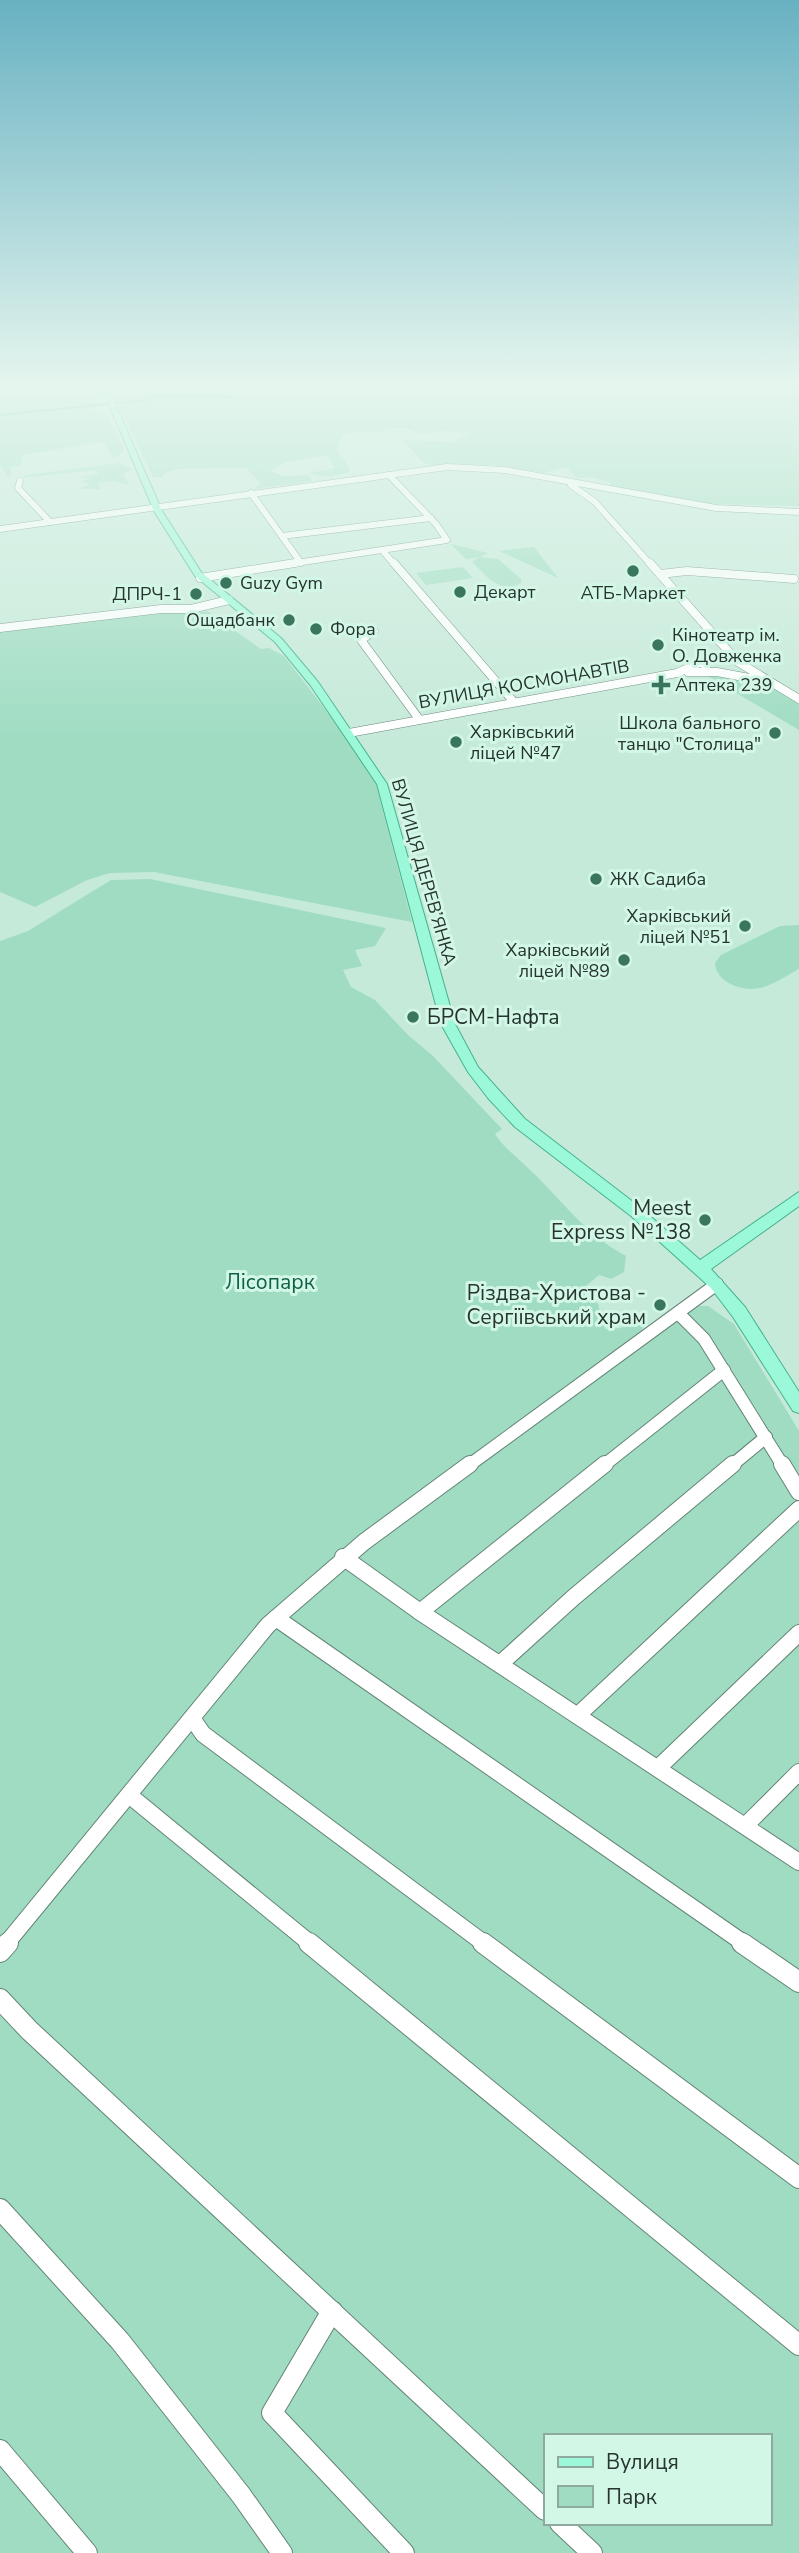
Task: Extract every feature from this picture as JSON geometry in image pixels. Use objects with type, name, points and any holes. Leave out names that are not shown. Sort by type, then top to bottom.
[{"type":"main road","name":"ВУЛИЦЯ ДЕРЕВ’ЯНКА","points":[[154,502],[166,527],[200,578],[278,640],[315,684],[382,784],[448,1024],[473,1069],[520,1123],[593,1177],[717,1284],[732,1301],[799,1406]]},
{"type":"main road","points":[[701,1268],[799,1198]]},
{"type":"street","points":[[31,502],[50,522]]},
{"type":"street","points":[[0,528],[189,502]]},
{"type":"street","points":[[258,502],[301,563]]},
{"type":"street","points":[[200,578],[447,540],[416,502]]},
{"type":"street","points":[[596,502],[740,667],[737,671],[720,673],[677,673]]},
{"type":"street","points":[[680,502],[714,508],[799,512]]},
{"type":"street","points":[[282,536],[431,518]]},
{"type":"street","points":[[382,550],[513,701]]},
{"type":"street","points":[[660,574],[687,571],[794,579]]},
{"type":"street","points":[[0,628],[161,608],[194,609],[229,600]]},
{"type":"street","points":[[374,631],[360,639],[419,719]]},
{"type":"street","points":[[719,641],[705,660],[706,668],[772,684]]},
{"type":"street","points":[[705,660],[721,656],[738,662],[799,699]]},
{"type":"street","name":"ВУЛИЦЯ КОСМОНАВТІВ","points":[[349,733],[677,673],[705,660]]},
{"type":"street","points":[[0,1952],[276,1618],[343,1558],[717,1284]]},
{"type":"street","points":[[678,1313],[704,1339],[799,1492]]},
{"type":"street","points":[[420,1612],[724,1370]]},
{"type":"street","points":[[500,1664],[574,1597],[766,1437]]},
{"type":"street","points":[[578,1715],[799,1509]]},
{"type":"street","points":[[343,1558],[420,1612],[799,1862]]},
{"type":"street","points":[[276,1618],[799,1982]]},
{"type":"street","points":[[658,1768],[799,1633]]},
{"type":"street","points":[[192,1718],[203,1734],[799,2178]]},
{"type":"street","points":[[746,1825],[799,1772]]},
{"type":"street","points":[[129,1795],[799,2345]]},
{"type":"street","points":[[0,1999],[29,2031],[544,2509]]},
{"type":"street","points":[[0,2209],[120,2341],[282,2553]]},
{"type":"street","points":[[332,2312],[272,2413],[404,2553]]},
{"type":"street","points":[[0,2450],[87,2553]]},
{"type":"street","points":[[562,2525],[592,2553]]},
{"type":"green space","points":[[702,502],[799,502],[799,506]]},
{"type":"green space","points":[[451,544],[488,553],[480,557],[498,559],[521,579],[521,583],[506,587],[494,582],[472,562],[479,557],[466,559]]},
{"type":"green space","points":[[534,547],[558,578],[499,551]]},
{"type":"green space","points":[[463,567],[473,578],[426,585],[416,573]]},
{"type":"green space","points":[[162,609],[190,610],[196,613],[207,611],[261,649],[269,648],[284,656],[349,740],[375,780],[412,922],[154,872],[110,873],[87,880],[35,907],[0,892],[0,629]]},
{"type":"green space","points":[[706,675],[770,685],[799,703],[799,730]]},
{"type":"green space","name":"Лісопарк","points":[[150,879],[386,928],[375,946],[355,950],[362,966],[343,970],[351,987],[375,1000],[408,1035],[433,1056],[502,1129],[495,1134],[507,1149],[586,1227],[626,1256],[624,1272],[611,1279],[599,1275],[585,1287],[585,1294],[598,1304],[605,1329],[621,1328],[640,1318],[643,1323],[642,1331],[648,1335],[694,1306],[708,1306],[734,1324],[799,1431],[799,2553],[0,2553],[0,941],[28,931],[111,880]]},
{"type":"green space","points":[[799,925],[799,969],[782,979],[757,989],[741,988],[726,981],[717,970],[715,963],[721,955],[780,926]]},
{"type":"place","name":"АТБ-Маркет","points":[[633,571]]},
{"type":"place","name":"Guzy Gym","points":[[226,583]]},
{"type":"place","name":"Декарт","points":[[460,592]]},
{"type":"place","name":"ДПРЧ-1","points":[[196,594]]},
{"type":"place","name":"Ощадбанк","points":[[289,620]]},
{"type":"place","name":"Фора","points":[[316,629]]},
{"type":"place","name":"Кінотеатр ім. О. Довженка","points":[[658,645]]},
{"type":"place","name":"Аптека 239","points":[[661,685]]},
{"type":"place","name":"Школа бального танцю \"Столица\"","points":[[775,733]]},
{"type":"place","name":"Харківський ліцей №47","points":[[456,742]]},
{"type":"place","name":"ЖК Садиба","points":[[596,879]]},
{"type":"place","name":"Харківський ліцей №51","points":[[745,926]]},
{"type":"place","name":"Харківський ліцей №89","points":[[624,960]]},
{"type":"place","name":"БРСМ-Нафта","points":[[413,1017]]},
{"type":"place","name":"Meest Express №138","points":[[705,1220]]},
{"type":"place","name":"Різдва-Христова - Сергіївський храм","points":[[660,1305]]}]
